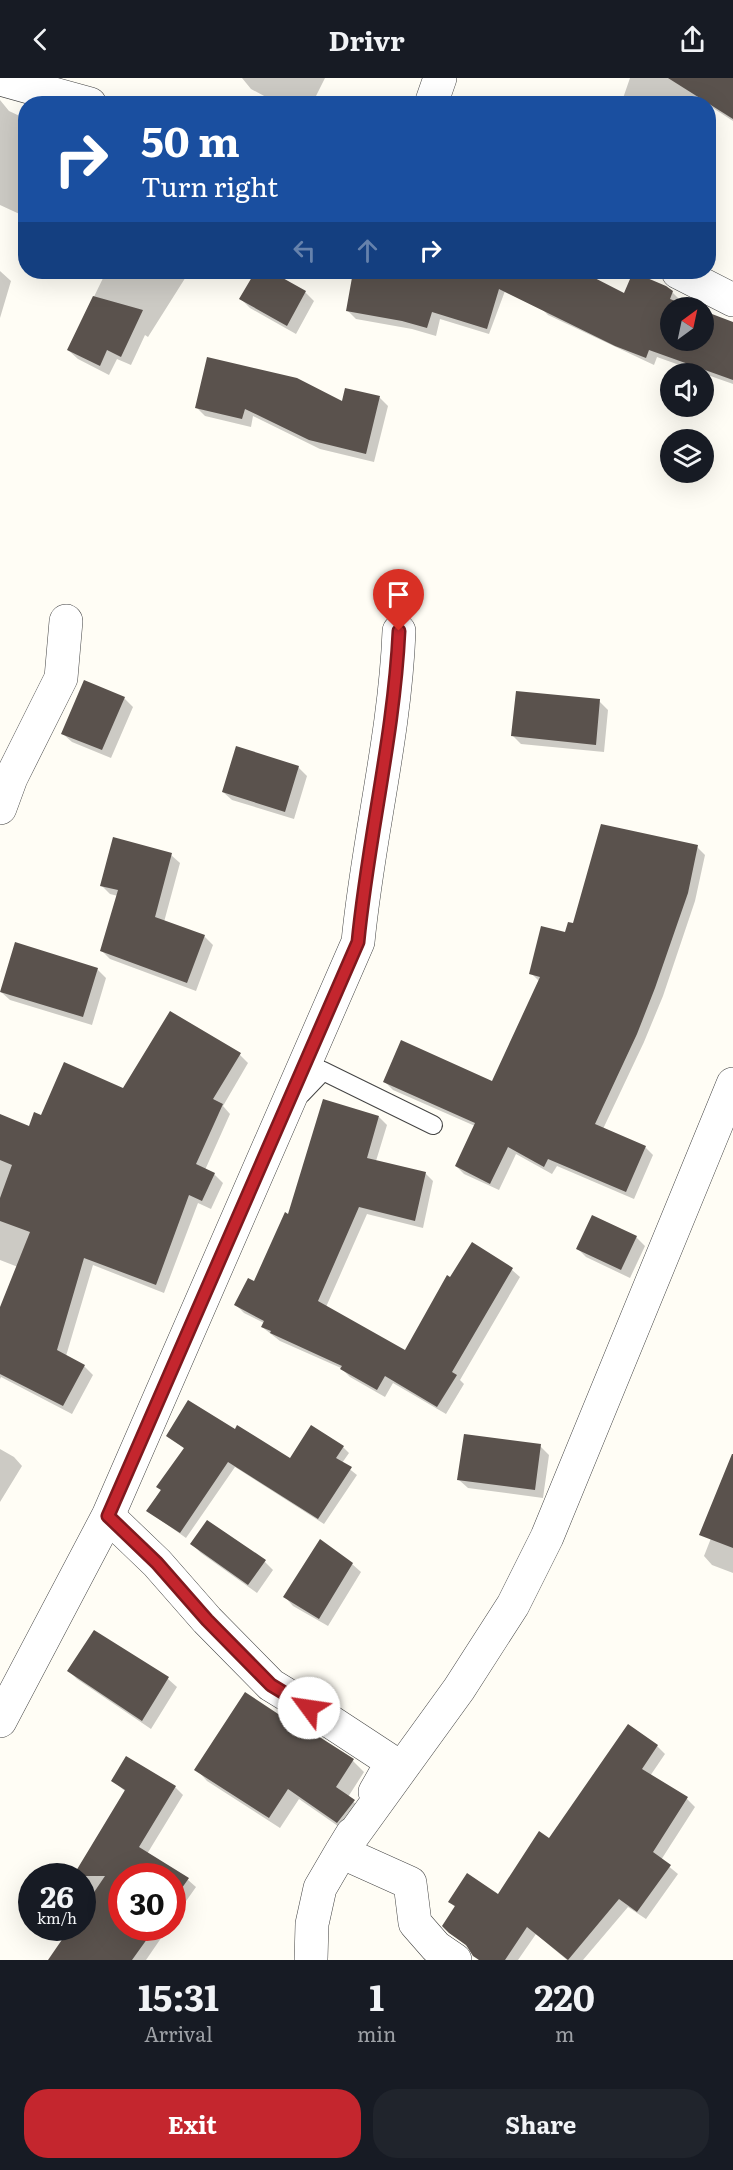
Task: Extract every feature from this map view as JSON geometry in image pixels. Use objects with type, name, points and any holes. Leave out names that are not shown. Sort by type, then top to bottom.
[{"type":"street","points":[[434,96],[440,78]]},
{"type":"street","points":[[0,79],[61,96]]},
{"type":"street","points":[[692,279],[733,300]]},
{"type":"street","points":[[0,808],[11,778],[61,678],[66,621]]},
{"type":"street","points":[[0,1721],[108,1516],[358,942],[363,888],[380,796],[397,673],[399,631]]},
{"type":"street","points":[[341,1852],[459,1689],[513,1605],[547,1537],[733,1084]]},
{"type":"street","points":[[108,1516],[157,1563],[207,1620],[271,1685],[328,1719],[392,1762],[320,1888],[312,1924],[311,1960]]},
{"type":"street","points":[[341,1852],[410,1883],[416,1923],[436,1947],[455,1960]]},
{"type":"lane","points":[[287,1109],[323,1071],[433,1125]]},
{"type":"building","points":[[668,78],[733,78],[733,119],[716,108],[716,96],[697,96]]},
{"type":"building","points":[[251,279],[285,279],[306,291],[287,326],[239,299]]},
{"type":"building","points":[[352,279],[597,279],[624,293],[630,279],[650,279],[673,291],[671,297],[660,297],[660,351],[714,351],[714,315],[733,322],[733,380],[714,373],[714,363],[685,363],[649,350],[646,358],[615,346],[499,289],[487,329],[432,312],[427,328],[346,311]]},
{"type":"building","points":[[93,296],[143,310],[121,357],[107,350],[100,366],[67,350]]},
{"type":"building","points":[[207,357],[297,378],[342,401],[345,388],[380,396],[366,454],[309,440],[245,409],[242,419],[195,408]]},
{"type":"building","points":[[84,680],[125,697],[102,750],[61,734]]},
{"type":"building","points":[[516,691],[600,699],[596,745],[511,736]]},
{"type":"building","points":[[236,746],[299,766],[285,812],[222,792]]},
{"type":"building","points":[[601,824],[698,845],[688,893],[655,988],[637,1034],[595,1124],[646,1146],[626,1192],[548,1159],[544,1167],[508,1147],[490,1184],[455,1166],[475,1123],[383,1082],[401,1040],[492,1081],[540,977],[529,974],[541,926],[565,932],[568,922],[573,923]]},
{"type":"building","points":[[113,837],[172,853],[155,917],[205,935],[187,983],[100,951],[118,890],[100,886]]},
{"type":"building","points":[[15,942],[98,968],[83,1017],[0,992]]},
{"type":"building","points":[[170,1011],[241,1053],[213,1099],[223,1104],[196,1164],[215,1173],[202,1201],[189,1195],[156,1285],[84,1258],[57,1350],[85,1365],[63,1406],[0,1374],[0,1307],[30,1232],[0,1221],[0,1198],[12,1165],[0,1160],[0,1114],[29,1126],[34,1112],[41,1115],[64,1062],[123,1088]]},
{"type":"building","points":[[323,1099],[379,1116],[367,1158],[426,1172],[415,1221],[359,1207],[318,1301],[405,1350],[447,1275],[450,1277],[472,1242],[513,1268],[452,1372],[457,1375],[437,1407],[385,1376],[377,1390],[340,1369],[342,1366],[270,1333],[271,1331],[261,1327],[264,1321],[234,1305],[248,1278],[254,1281],[285,1212],[288,1214]]},
{"type":"building","points":[[592,1215],[637,1236],[621,1270],[576,1249]]},
{"type":"building","points":[[188,1400],[235,1429],[237,1425],[290,1458],[311,1425],[344,1446],[336,1458],[352,1467],[318,1519],[228,1462],[180,1533],[146,1511],[161,1490],[156,1487],[184,1448],[166,1436]]},
{"type":"building","points":[[464,1434],[541,1444],[535,1490],[457,1480]]},
{"type":"building","points":[[733,1454],[733,1548],[699,1535]]},
{"type":"building","points":[[207,1520],[266,1560],[248,1585],[190,1544]]},
{"type":"building","points":[[320,1539],[353,1563],[319,1619],[283,1597]]},
{"type":"building","points":[[94,1630],[169,1677],[142,1721],[67,1671]]},
{"type":"building","points":[[245,1692],[316,1739],[318,1736],[354,1759],[336,1787],[355,1800],[337,1823],[288,1789],[269,1818],[194,1770]]},
{"type":"building","points":[[628,1724],[658,1745],[642,1769],[688,1797],[653,1852],[671,1865],[637,1912],[619,1899],[568,1960],[527,1927],[505,1960],[479,1960],[473,1956],[466,1945],[442,1926],[455,1906],[448,1902],[467,1873],[498,1894],[539,1831],[549,1838]]},
{"type":"building","points":[[126,1756],[176,1786],[139,1847],[165,1863],[108,1863],[108,1941],[146,1941],[132,1960],[48,1960],[61,1941],[96,1941],[96,1889],[105,1876],[96,1876],[96,1863],[81,1863],[125,1790],[111,1781]]},
{"type":"route","points":[[309,1708],[271,1685],[207,1620],[157,1563],[108,1516],[358,942],[363,888],[380,796],[397,673],[399,631]]}]
